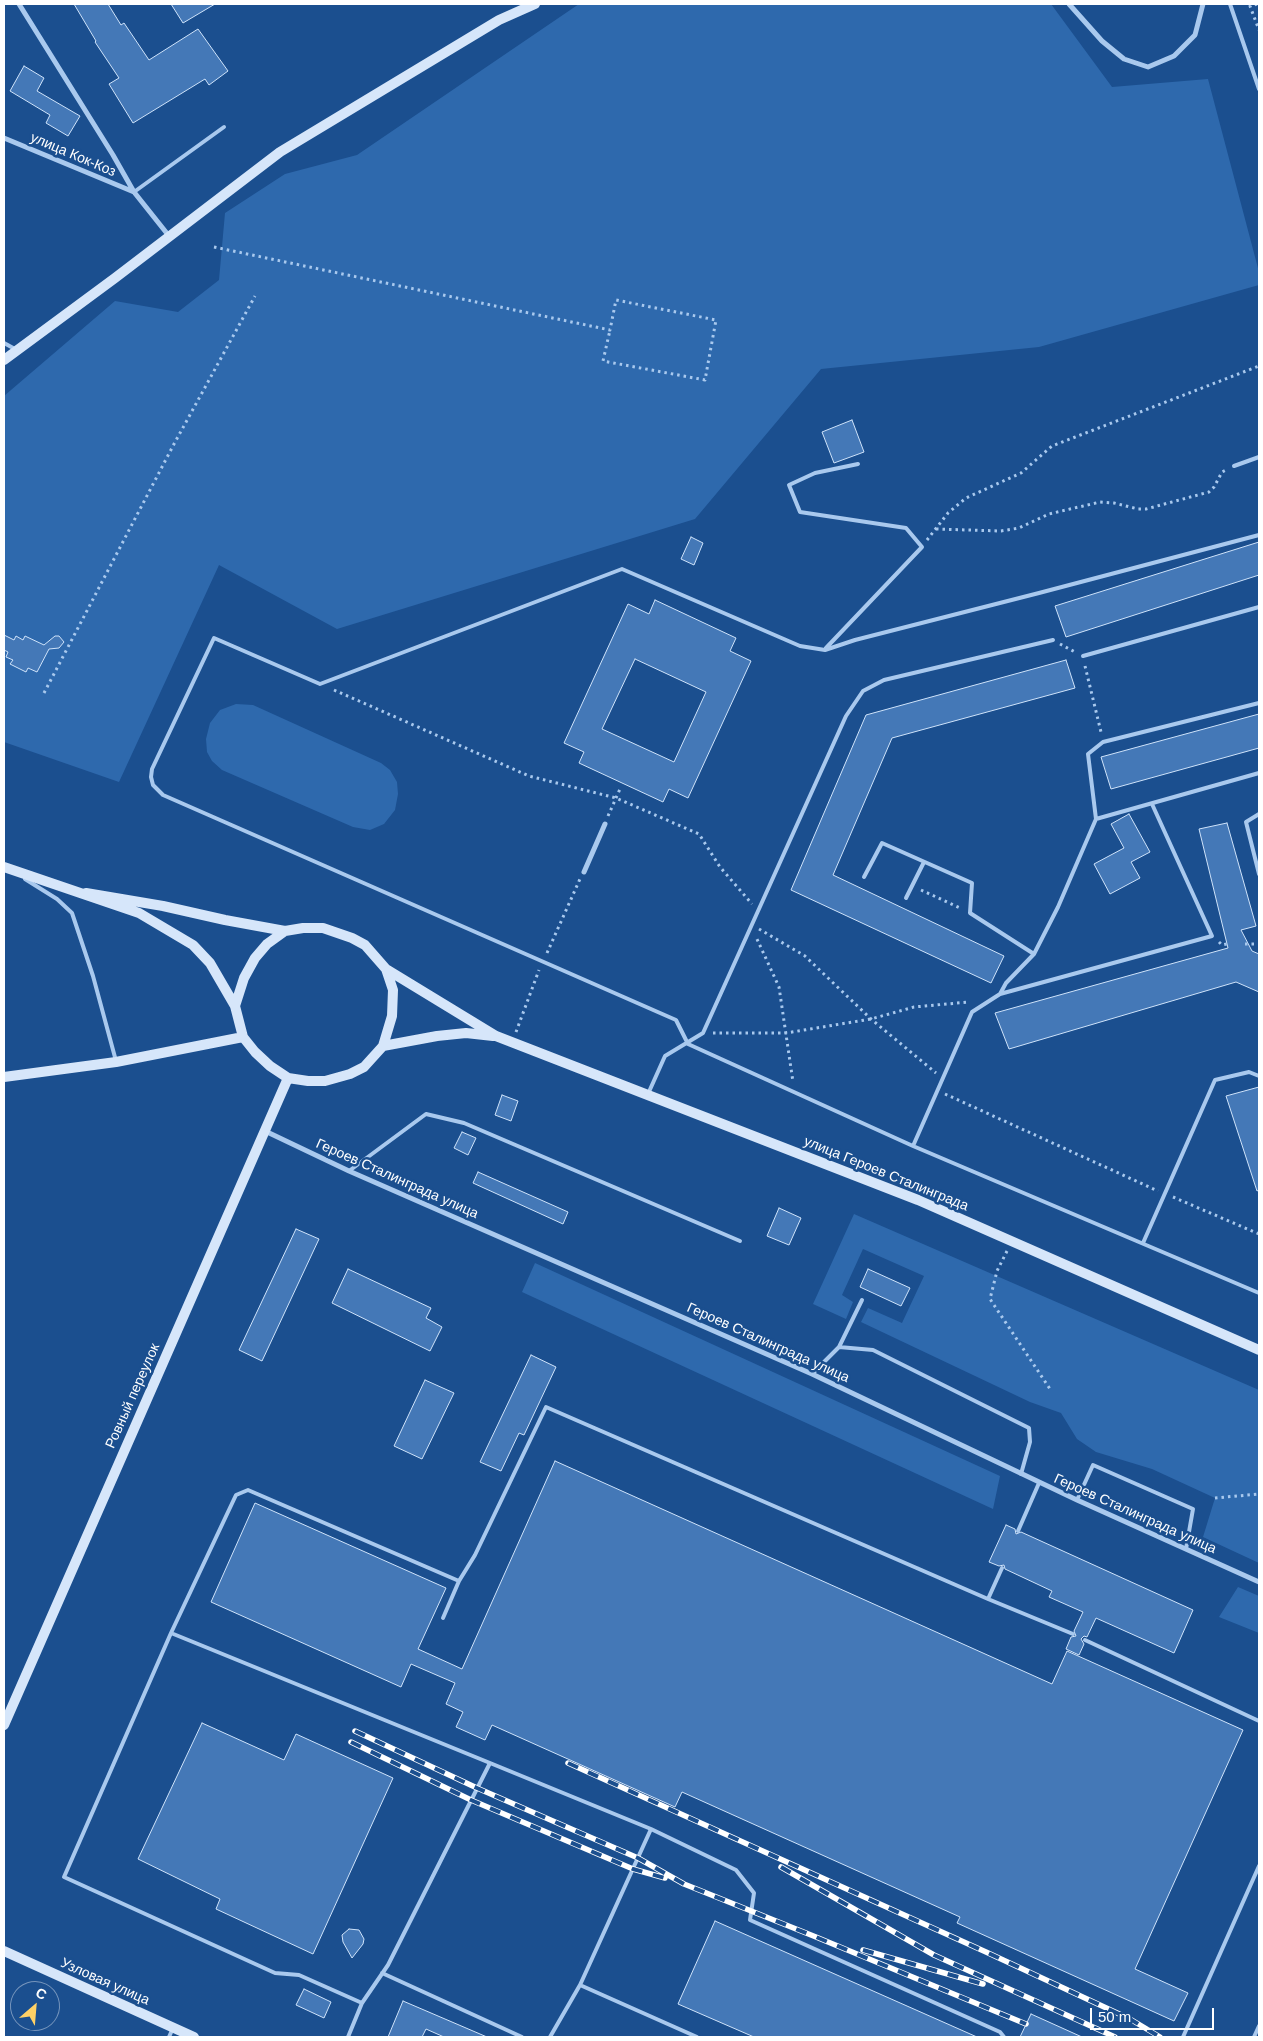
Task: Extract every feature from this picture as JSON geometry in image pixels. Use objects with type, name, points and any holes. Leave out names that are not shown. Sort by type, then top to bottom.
[{"type":"main road","points":[[4,360],[280,152],[499,20],[535,4]]},
{"type":"main road","points":[[5,867],[86,893],[139,913],[193,945],[210,963],[235,1006],[243,1037],[270,1066],[288,1078],[325,1081],[350,1074],[364,1066],[383,1046],[391,1023],[393,990],[386,969],[365,945],[338,932],[323,928],[303,928],[285,931],[163,906],[86,893]]},
{"type":"main road","points":[[235,1006],[244,978],[255,958],[267,944],[285,931]]},
{"type":"main road","name":"улица Героев Сталинграда","points":[[386,969],[496,1036],[918,1200],[1259,1350]]},
{"type":"main road","name":"улица Героев Сталинграда","points":[[383,1046],[437,1036],[466,1033],[496,1036]]},
{"type":"main road","points":[[4,1076],[116,1062],[243,1037]]},
{"type":"main road","name":"Ровный переулок","points":[[4,1725],[288,1078]]},
{"type":"main road","name":"Узловая улица","points":[[4,1951],[171,2032],[194,2037]]},
{"type":"street","points":[[19,4],[134,192],[169,236]]},
{"type":"street","points":[[1069,4],[1102,41],[1124,59],[1148,67],[1174,56],[1195,35],[1203,4]]},
{"type":"street","name":"улица Кок-Коз","points":[[4,138],[134,192]]},
{"type":"street","points":[[584,872],[605,824]]},
{"type":"street","name":"Героев Сталинграда улица","points":[[264,1131],[349,1171],[812,1374],[1021,1474],[1259,1582]]},
{"type":"lane","points":[[1230,4],[1259,89]]},
{"type":"lane","points":[[134,192],[224,127]]},
{"type":"lane","points":[[4,343],[17,350]]},
{"type":"lane","points":[[1234,466],[1259,457]]},
{"type":"lane","points":[[825,650],[922,547],[906,528],[800,512],[789,484],[815,473],[858,464]]},
{"type":"lane","points":[[1259,535],[855,640],[825,650],[800,646],[622,569],[320,684],[214,638],[152,769],[151,776],[153,785],[163,795],[676,1020],[688,1044],[913,1146],[1259,1293]]},
{"type":"lane","points":[[1083,656],[1259,607]]},
{"type":"lane","points":[[648,1094],[665,1056],[688,1044],[703,1033],[846,716],[863,691],[884,680],[1053,640]]},
{"type":"lane","points":[[1000,994],[1006,983],[1034,954],[1058,907],[1096,819],[1088,754],[1103,742],[1259,703]]},
{"type":"lane","points":[[1096,819],[1259,773]]},
{"type":"lane","points":[[913,1146],[972,1012],[1000,994],[1212,936],[1152,804]]},
{"type":"lane","points":[[1259,814],[1246,822],[1259,874]]},
{"type":"lane","points":[[864,877],[882,843],[924,862],[972,884],[970,913],[1034,954]]},
{"type":"lane","points":[[906,898],[924,862]]},
{"type":"lane","points":[[5,867],[37,886],[72,912],[93,976],[116,1062]]},
{"type":"lane","points":[[1143,1243],[1215,1080],[1250,1072],[1259,1076]]},
{"type":"lane","points":[[349,1171],[426,1114],[464,1123],[740,1241]]},
{"type":"lane","points":[[812,1374],[839,1347],[862,1300]]},
{"type":"lane","points":[[839,1347],[873,1350],[1029,1428],[1030,1442],[1021,1474]]},
{"type":"lane","points":[[443,1618],[546,1407],[1073,1634]]},
{"type":"lane","points":[[1077,1500],[1093,1465],[1193,1509],[1186,1549]]},
{"type":"lane","points":[[1018,1531],[1039,1482]]},
{"type":"lane","points":[[362,2003],[299,1975],[275,1972],[64,1878],[171,1633],[236,1495],[248,1490],[460,1581]]},
{"type":"lane","points":[[988,1599],[1002,1568]]},
{"type":"lane","points":[[171,1633],[651,1829],[736,1870],[754,1892],[750,1920],[1000,2032],[1004,2037]]},
{"type":"lane","points":[[1086,1640],[1259,1721]]},
{"type":"lane","points":[[348,2037],[362,2003],[382,1973],[490,1763]]},
{"type":"lane","points":[[550,2037],[580,1986],[651,1829]]},
{"type":"lane","points":[[1183,2037],[1259,1866]]},
{"type":"lane","points":[[382,1973],[522,2037]]},
{"type":"lane","points":[[580,1986],[697,2037]]},
{"type":"lane","points":[[1254,2037],[1259,2026]]},
{"type":"path","points":[[1257,4],[1250,6],[1259,30]]},
{"type":"path","points":[[214,247],[610,330]]},
{"type":"path","points":[[44,693],[196,402],[255,296]]},
{"type":"path","points":[[616,300],[716,320],[705,380],[603,361],[610,330],[616,300]]},
{"type":"path","points":[[922,547],[948,513],[966,498],[1021,473],[1052,446],[1259,366]]},
{"type":"path","points":[[936,529],[1001,531],[1019,528],[1049,514],[1100,502],[1146,509],[1209,492],[1222,472],[1234,466]]},
{"type":"path","points":[[1053,640],[1083,656],[1103,742]]},
{"type":"path","points":[[320,684],[529,776],[616,798],[699,834],[720,867],[757,910]]},
{"type":"path","points":[[605,824],[620,788]]},
{"type":"path","points":[[512,1042],[543,961],[584,872]]},
{"type":"path","points":[[912,886],[970,913]]},
{"type":"path","points":[[751,924],[805,956],[871,1019],[942,1078]]},
{"type":"path","points":[[751,924],[779,987],[794,1093]]},
{"type":"path","points":[[1245,944],[1259,944]]},
{"type":"path","points":[[703,1033],[786,1033],[871,1019],[914,1007],[990,1000]]},
{"type":"path","points":[[937,1090],[1259,1234]]},
{"type":"path","points":[[1011,1241],[998,1271],[990,1299],[1050,1389]]},
{"type":"path","points":[[1215,1498],[1259,1494]]},
{"type":"shaded area","points":[[579,4],[1051,4],[1112,87],[1208,79],[1259,272],[1259,285],[1039,347],[821,369],[695,519],[337,629],[219,565],[119,782],[4,742],[4,396],[115,301],[178,312],[219,280],[225,213],[285,174],[357,155]]},
{"type":"shaded area","points":[[236,704],[253,705],[381,763],[390,770],[397,782],[398,794],[395,810],[384,824],[370,830],[353,827],[222,770],[212,761],[207,752],[206,739],[210,723],[220,710]]},
{"type":"shaded area","points":[[854,1214],[1259,1390],[1259,1563],[1203,1537],[1215,1498],[1152,1469],[1096,1452],[1077,1439],[1061,1413],[1030,1402],[861,1322],[868,1308],[902,1323],[924,1276],[863,1249],[842,1295],[853,1302],[846,1319],[813,1304]]},
{"type":"shaded area","points":[[535,1263],[1000,1476],[993,1509],[522,1292]]},
{"type":"shaded area","points":[[1238,1587],[1259,1596],[1259,1633],[1219,1617]]},
{"type":"building","points":[[74,4],[108,4],[121,25],[124,23],[149,60],[198,29],[228,71],[209,85],[205,79],[133,123],[109,84],[119,78],[95,42]]},
{"type":"building","points":[[171,4],[215,4],[183,23]]},
{"type":"building","points":[[24,66],[44,78],[37,91],[80,116],[68,136],[46,123],[50,115],[10,91]]},
{"type":"building","points":[[852,420],[864,452],[834,463],[822,432]]},
{"type":"building","points":[[691,537],[703,543],[694,565],[681,559]]},
{"type":"building","points":[[1259,542],[1259,575],[1066,637],[1055,606]]},
{"type":"building","points":[[655,600],[736,638],[730,651],[751,661],[688,798],[669,789],[663,802],[579,763],[584,752],[564,743],[628,604],[649,614]],"holes":[[[635,659],[706,692],[674,762],[602,729]]]},
{"type":"building","points":[[4,635],[14,640],[16,636],[23,640],[25,636],[44,645],[55,636],[59,636],[64,642],[59,648],[49,649],[37,672],[28,668],[26,672],[10,664],[13,660],[6,657],[8,652],[4,650]]},
{"type":"building","points":[[1066,660],[1075,688],[892,738],[833,875],[1004,956],[991,983],[791,890],[866,715]]},
{"type":"building","points":[[1259,714],[1259,748],[1111,789],[1101,757]]},
{"type":"building","points":[[1129,814],[1150,852],[1131,862],[1140,878],[1110,894],[1094,864],[1124,848],[1111,824]]},
{"type":"building","points":[[1227,823],[1256,926],[1241,930],[1252,951],[1259,954],[1259,992],[1236,982],[1009,1049],[995,1013],[1228,948],[1199,829]]},
{"type":"building","points":[[1259,1087],[1259,1190],[1257,1191],[1226,1096]]},
{"type":"building","points":[[502,1095],[518,1101],[511,1121],[495,1115]]},
{"type":"building","points":[[462,1132],[476,1138],[468,1155],[454,1148]]},
{"type":"building","points":[[478,1172],[568,1212],[563,1224],[473,1183]]},
{"type":"building","points":[[779,1208],[801,1218],[789,1245],[767,1236]]},
{"type":"building","points":[[296,1229],[319,1239],[262,1361],[239,1350]]},
{"type":"building","points":[[348,1269],[431,1308],[426,1318],[442,1327],[430,1351],[332,1303]]},
{"type":"building","points":[[868,1269],[910,1288],[901,1306],[860,1287]]},
{"type":"building","points":[[531,1355],[556,1367],[524,1435],[519,1433],[501,1471],[480,1462]]},
{"type":"building","points":[[425,1380],[454,1393],[422,1459],[394,1446]]},
{"type":"building","points":[[555,1461],[1052,1684],[1067,1651],[1243,1730],[1135,1969],[1188,1993],[1174,2021],[957,1923],[960,1917],[682,1792],[675,1807],[492,1725],[485,1740],[456,1727],[463,1712],[446,1704],[455,1683],[411,1664],[401,1687],[211,1602],[255,1503],[446,1588],[418,1649],[462,1669]]},
{"type":"building","points":[[1006,1525],[1015,1529],[1016,1534],[1021,1532],[1193,1610],[1174,1653],[1096,1618],[1087,1637],[1084,1636],[1081,1639],[1084,1644],[1079,1655],[1066,1649],[1071,1637],[1076,1636],[1074,1631],[1083,1612],[1049,1597],[1052,1591],[1005,1569],[1004,1565],[999,1566],[989,1562]]},
{"type":"building","points":[[202,1723],[284,1760],[296,1734],[393,1778],[313,1954],[216,1909],[220,1899],[138,1859]]},
{"type":"building","points":[[715,1921],[977,2037],[754,2037],[678,2004]]},
{"type":"building","points":[[349,1929],[359,1930],[364,1939],[363,1944],[352,1958],[343,1942],[342,1935]]},
{"type":"building","points":[[304,1989],[331,2002],[324,2018],[296,2005]]},
{"type":"building","points":[[403,2001],[487,2037],[444,2037],[426,2029],[422,2037],[388,2037]]},
{"type":"building","points":[[1031,2014],[1082,2037],[1020,2037]]},
{"type":"railway","points":[[355,1731],[477,1788],[638,1858],[684,1884],[1026,2024]]},
{"type":"railway","points":[[351,1742],[471,1800],[633,1869],[665,1878]]},
{"type":"railway","points":[[568,1763],[986,1952],[1130,2019],[1160,2037]]},
{"type":"railway","points":[[781,1867],[934,1955],[1115,2037]]},
{"type":"railway","points":[[863,1950],[983,1984]]}]
